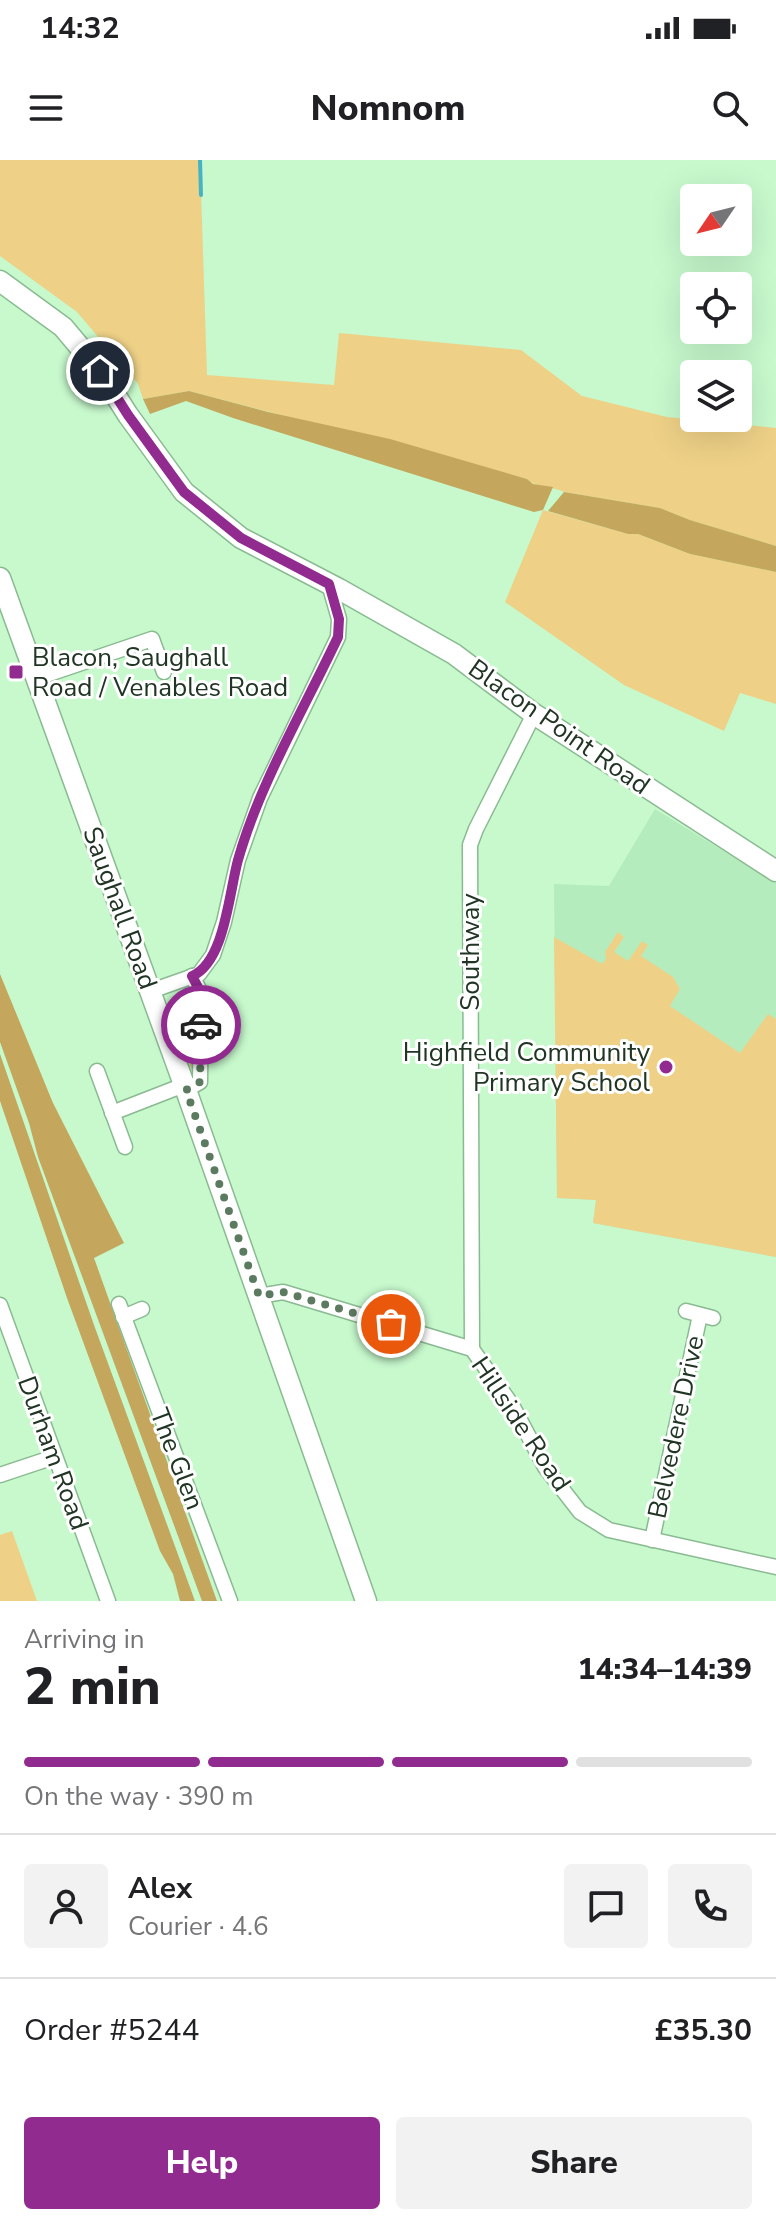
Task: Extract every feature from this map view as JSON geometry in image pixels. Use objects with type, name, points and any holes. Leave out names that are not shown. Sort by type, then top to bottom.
[{"type":"street","name":"Blacon Point Road","points":[[0,281],[63,327],[100,371],[184,492],[241,538],[454,654],[534,714],[776,871]]},
{"type":"street","name":"Saughall Road","points":[[0,578],[151,991],[366,1601]]},
{"type":"street","points":[[151,991],[199,974],[213,955],[238,860],[260,798],[338,637],[339,619],[334,587]]},
{"type":"street","points":[[37,678],[152,639],[164,672]]},
{"type":"street","name":"Southway","points":[[472,1349],[470,845],[534,714]]},
{"type":"street","points":[[112,1113],[200,1082],[201,1001],[200,991],[192,976]]},
{"type":"street","points":[[97,1071],[125,1147]]},
{"type":"street","name":"Hillside Road","points":[[259,1296],[283,1292],[472,1349],[512,1405],[545,1467],[580,1512],[609,1530],[776,1567]]},
{"type":"street","name":"Durham Road","points":[[0,1305],[108,1601]]},
{"type":"street","name":"The Glen","points":[[142,1309],[121,1310],[230,1601]]},
{"type":"street","name":"Belvedere Drive","points":[[652,1540],[699,1315]]},
{"type":"street","points":[[0,1475],[54,1457]]},
{"type":"shaded area","points":[[0,160],[200,160],[207,375],[334,385],[339,333],[521,350],[582,396],[680,418],[680,432],[752,432],[752,426],[776,428],[776,546],[660,508],[564,492],[527,479],[189,391],[143,399],[138,384],[77,312],[0,256]]},
{"type":"shaded area","points":[[189,391],[390,439],[527,479],[533,484],[553,487],[543,510],[534,512],[186,401],[150,414],[143,399]]},
{"type":"shaded area","points":[[564,492],[660,508],[776,546],[776,572],[690,554],[638,534],[628,534],[548,511]]},
{"type":"shaded area","points":[[543,510],[628,534],[638,534],[690,554],[776,572],[776,704],[740,693],[724,731],[624,685],[505,602]]},
{"type":"shaded area","name":"Highfield Community Primary School","points":[[655,809],[776,883],[776,1257],[593,1223],[596,1200],[557,1198],[554,884],[609,886]]},
{"type":"shaded area","name":"Highfield Community Primary School","points":[[618,932],[624,937],[614,952],[628,961],[642,941],[648,945],[641,956],[673,977],[680,989],[670,1006],[740,1053],[768,1014],[776,1019],[776,1257],[593,1223],[596,1200],[557,1198],[554,937],[602,964],[606,959],[605,952]]},
{"type":"shaded area","points":[[0,974],[53,1103],[124,1243],[94,1258],[217,1601],[202,1601],[38,1157],[0,1042]]},
{"type":"shaded area","points":[[195,991],[195,1069],[192,1070],[175,1026],[172,1008],[177,997]]},
{"type":"shaded area","points":[[0,1054],[94,1325],[195,1601],[180,1601],[173,1574],[160,1551],[67,1298],[0,1101]]},
{"type":"shaded area","points":[[12,1531],[37,1601],[0,1601],[0,1535]]},
{"type":"waterway","points":[[200,160],[201,195]]},
{"type":"way so far","points":[[201,1025],[200,1082],[186,1090],[259,1296],[283,1292],[391,1324]]},
{"type":"place","name":"Blacon, Saughall Road / Venables Road","points":[[16,672]]},
{"type":"place","name":"Highfield Community Primary School","points":[[666,1067]]},
{"type":"route","points":[[100,371],[184,492],[241,538],[329,584],[339,619],[338,637],[260,798],[238,860],[213,955],[199,974],[192,976],[200,991],[201,1025]]}]
